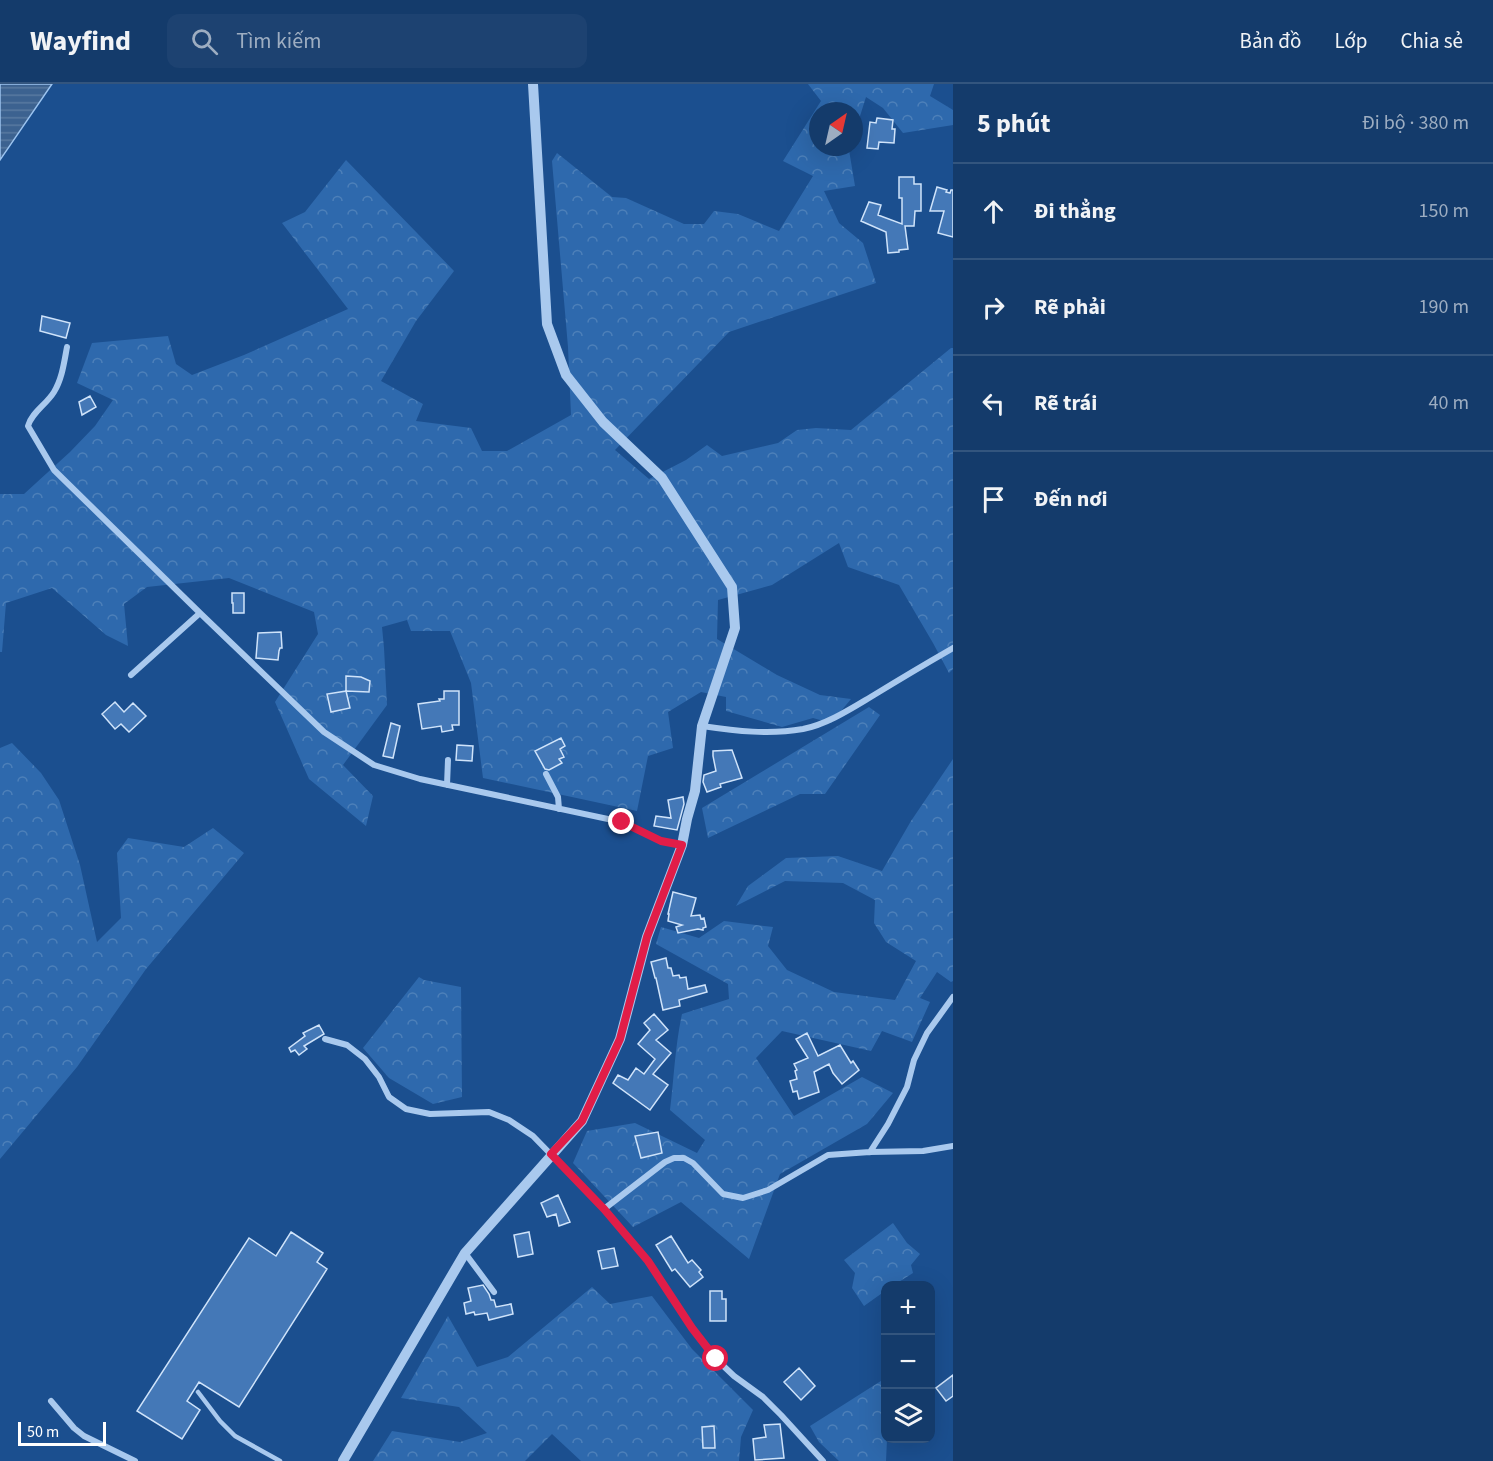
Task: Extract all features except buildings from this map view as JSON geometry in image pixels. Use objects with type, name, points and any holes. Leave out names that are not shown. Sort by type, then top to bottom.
[{"type":"street","points":[[343,1461],[465,1253],[582,1121],[620,1039],[647,937],[682,845],[696,791],[702,726],[735,628],[732,586],[662,478],[603,422],[566,375],[547,324],[533,84]]},
{"type":"street","points":[[68,347],[62,374],[54,392],[33,416],[28,426],[54,470],[324,732],[374,765],[420,779],[622,822],[661,841],[682,845]]},
{"type":"street","points":[[131,675],[200,613]]},
{"type":"street","points":[[702,726],[760,733],[815,725],[849,709],[953,648]]},
{"type":"street","points":[[447,785],[448,760]]},
{"type":"street","points":[[546,774],[558,797],[559,809]]},
{"type":"street","points":[[870,1152],[907,1088],[914,1060],[927,1033],[953,997]]},
{"type":"street","points":[[325,1039],[347,1046],[365,1059],[380,1077],[389,1097],[406,1109],[430,1114],[489,1112],[510,1120],[533,1136],[604,1209],[648,1261],[692,1328],[716,1359],[781,1414],[823,1461]]},
{"type":"street","points":[[604,1209],[665,1162],[674,1158],[684,1158],[693,1163],[723,1194],[743,1198],[768,1190],[828,1155],[923,1151],[953,1146]]},
{"type":"street","points":[[465,1253],[494,1292]]},
{"type":"street","points":[[51,1401],[84,1436],[135,1461]]},
{"type":"lane","points":[[198,1392],[220,1421],[235,1436],[280,1461]]},
{"type":"green space","points":[[808,84],[934,84],[930,96],[953,110],[953,125],[903,133],[883,108],[866,97],[863,106],[863,102],[821,101]]},
{"type":"green space","points":[[809,120],[809,156],[850,156],[855,186],[824,191],[839,223],[863,243],[876,283],[729,332],[615,450],[649,479],[686,460],[707,445],[722,456],[778,443],[797,430],[816,428],[851,430],[953,348],[953,669],[949,673],[899,585],[848,567],[839,543],[772,585],[718,600],[717,639],[777,675],[820,695],[851,699],[831,723],[813,718],[782,727],[726,711],[726,697],[701,692],[668,712],[673,748],[648,756],[637,811],[483,778],[471,683],[450,631],[411,631],[407,620],[382,627],[387,705],[343,765],[373,796],[366,826],[309,779],[275,702],[318,634],[314,612],[229,578],[147,587],[124,604],[128,646],[106,635],[52,588],[6,603],[2,652],[0,652],[0,494],[24,494],[95,426],[113,400],[77,383],[92,343],[168,336],[176,364],[192,375],[244,355],[348,309],[282,223],[305,212],[346,160],[454,271],[416,321],[381,381],[423,404],[416,421],[471,428],[482,451],[507,451],[571,415],[568,347],[552,161],[557,153],[612,197],[626,198],[684,224],[704,224],[714,211],[738,214],[779,231],[813,176],[783,161]]},
{"type":"green space","points":[[869,707],[880,715],[825,794],[800,794],[708,838],[702,808]]},
{"type":"green space","points":[[12,743],[41,773],[59,800],[80,865],[97,942],[121,918],[117,853],[128,838],[184,847],[213,828],[244,853],[146,969],[77,1067],[0,1159],[0,748]]},
{"type":"green space","points":[[953,759],[953,981],[951,982],[937,972],[920,998],[930,1002],[912,1042],[882,1031],[871,1051],[782,1031],[756,1058],[794,1116],[862,1077],[893,1093],[867,1124],[780,1174],[749,1259],[681,1202],[633,1227],[573,1163],[587,1131],[635,1123],[697,1153],[705,1140],[670,1110],[682,1014],[729,999],[728,984],[656,944],[661,927],[699,938],[724,921],[773,927],[768,946],[787,970],[834,992],[895,1000],[916,961],[886,942],[874,923],[875,900],[843,883],[785,881],[736,906],[748,886],[786,858],[838,856],[882,871],[911,821]]},
{"type":"green space","points":[[419,977],[461,987],[462,1097],[433,1104],[389,1078],[363,1048]]},
{"type":"green space","points":[[893,1223],[907,1243],[920,1254],[911,1265],[913,1273],[900,1281],[881,1281],[881,1294],[864,1306],[852,1288],[855,1273],[844,1260]]},
{"type":"green space","points":[[592,1287],[610,1304],[652,1296],[692,1349],[753,1410],[741,1437],[739,1461],[581,1461],[552,1434],[525,1461],[373,1461],[392,1431],[460,1442],[487,1433],[459,1407],[401,1398],[448,1316],[477,1367],[508,1357]]},
{"type":"green space","points":[[881,1381],[881,1443],[887,1443],[886,1461],[839,1461],[819,1442],[810,1426]]},
{"type":"shaded area","points":[[0,84],[52,84],[0,160]]},
{"type":"route","points":[[622,822],[661,841],[682,845],[647,937],[620,1039],[582,1121],[551,1154],[604,1209],[648,1261],[669,1295],[716,1359]]}]
